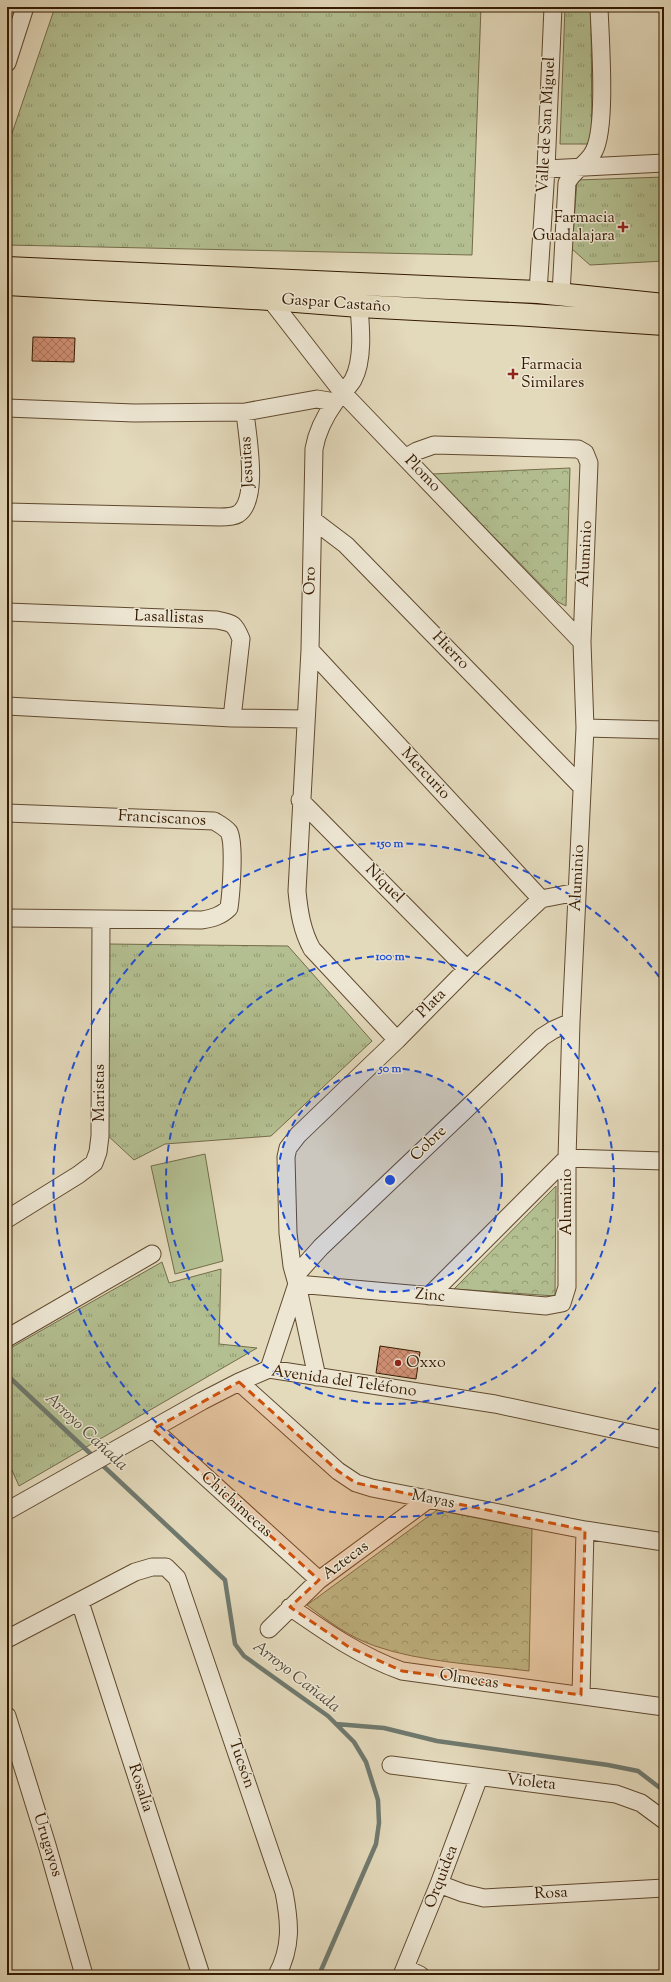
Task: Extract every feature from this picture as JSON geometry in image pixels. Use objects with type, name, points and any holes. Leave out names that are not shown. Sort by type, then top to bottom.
[{"type":"main road","name":"Gaspar Castaño","points":[[7,268],[538,292],[664,305]]},
{"type":"main road","name":"Gaspar Castaño","points":[[7,284],[270,299],[359,306],[530,314],[664,324]]},
{"type":"street","points":[[7,63],[26,7]]},
{"type":"street","name":"Valle de San Miguel","points":[[538,292],[546,169],[553,7]]},
{"type":"street","name":"Valle de San Miguel","points":[[561,294],[567,183],[594,151],[599,130],[601,109],[599,7]]},
{"type":"street","points":[[546,169],[664,163]]},
{"type":"street","name":"Oro","points":[[357,285],[360,359],[352,382],[339,397],[317,432],[312,470],[313,520],[310,650],[300,800],[297,891],[299,912],[304,934],[312,949],[397,1040]]},
{"type":"street","name":"Plomo","points":[[270,299],[339,397],[406,457],[582,642]]},
{"type":"street","points":[[7,408],[134,413],[244,412],[339,397]]},
{"type":"street","name":"Jesuitas","points":[[7,512],[220,517],[238,514],[246,505],[250,480],[244,412]]},
{"type":"street","name":"Aluminio","points":[[406,457],[434,445],[578,449],[585,453],[590,463],[582,642],[585,728],[571,1022],[567,1158],[567,1287],[562,1302]]},
{"type":"street","name":"Hierro","points":[[313,520],[346,545],[582,787]]},
{"type":"street","name":"Lasallistas","points":[[7,612],[217,620],[231,622],[237,628],[241,639],[232,718]]},
{"type":"street","name":"Mercurio","points":[[310,650],[541,899]]},
{"type":"street","points":[[7,706],[232,718],[305,719]]},
{"type":"street","points":[[585,728],[664,730]]},
{"type":"street","name":"Níquel","points":[[300,800],[467,969]]},
{"type":"street","name":"Franciscanos","points":[[7,813],[214,821],[224,827],[229,833],[232,846],[231,898],[229,908],[223,914],[202,920],[7,918]]},
{"type":"street","points":[[541,899],[577,892]]},
{"type":"street","name":"Plata","points":[[298,1135],[397,1040],[467,969],[541,899]]},
{"type":"street","name":"Maristas","points":[[7,1219],[78,1175],[94,1163],[98,1152],[100,1136],[101,920]]},
{"type":"street","name":"Cobre","points":[[270,1369],[296,1280],[321,1247],[542,1037],[571,1022]]},
{"type":"street","name":"Cobre","points":[[298,1135],[288,1148],[285,1171],[288,1233],[292,1266],[317,1377]]},
{"type":"street","points":[[429,1296],[567,1158],[664,1161]]},
{"type":"street","points":[[7,1338],[152,1254]]},
{"type":"street","name":"Zinc","points":[[296,1280],[429,1296],[546,1306],[562,1302]]},
{"type":"street","name":"Avenida del Teléfono","points":[[7,1511],[239,1382],[270,1369],[495,1404],[664,1440]]},
{"type":"street","name":"Mayas","points":[[239,1382],[338,1471],[356,1483],[372,1488],[585,1530],[664,1542]]},
{"type":"street","name":"Chichimecas","points":[[154,1429],[320,1580]]},
{"type":"street","name":"Aztecas","points":[[269,1629],[290,1607],[320,1580],[429,1499]]},
{"type":"street","points":[[581,1695],[585,1530]]},
{"type":"street","name":"Tucsón","points":[[80,1602],[135,1572],[152,1567],[166,1567],[177,1578],[284,1892],[290,1920],[288,1943],[279,1971]]},
{"type":"street","points":[[7,1639],[80,1602]]},
{"type":"street","name":"Rosalía","points":[[80,1602],[201,1975]]},
{"type":"street","name":"Olmecas","points":[[290,1607],[349,1647],[377,1662],[402,1671],[664,1707]]},
{"type":"street","name":"Urugayos","points":[[7,1716],[47,1845],[84,1975]]},
{"type":"street","name":"Violeta","points":[[391,1765],[616,1794],[641,1804],[664,1820]]},
{"type":"street","name":"Orquidea","points":[[409,1973],[439,1884],[479,1777]]},
{"type":"street","name":"Rosa","points":[[439,1884],[463,1893],[484,1898],[664,1888]]},
{"type":"highlighted area","points":[[239,1382],[338,1471],[356,1483],[585,1530],[581,1695],[402,1671],[349,1647],[290,1607],[319,1580],[153,1429]]},
{"type":"green space","points":[[55,7],[481,7],[472,255],[7,245],[7,148]]},
{"type":"green space","points":[[565,7],[591,7],[592,144],[560,144]]},
{"type":"green space","points":[[664,177],[664,261],[590,265],[572,249],[577,180]]},
{"type":"green space","points":[[570,468],[566,606],[558,602],[432,474]]},
{"type":"green space","points":[[108,944],[288,946],[372,1041],[271,1136],[165,1144],[134,1160],[105,1133]]},
{"type":"green space","points":[[205,1154],[223,1261],[175,1274],[151,1166]]},
{"type":"green space","points":[[556,1186],[555,1296],[454,1289]]},
{"type":"green space","points":[[162,1262],[169,1283],[221,1269],[219,1344],[257,1348],[19,1486],[7,1459],[7,1350]]},
{"type":"green space","points":[[437,1510],[532,1528],[529,1671],[411,1656],[375,1646],[356,1638],[331,1623],[307,1605]]},
{"type":"building","points":[[33,337],[75,338],[74,362],[32,361]]},
{"type":"building","name":"Oxxo","points":[[380,1346],[420,1352],[416,1379],[376,1373]]},
{"type":"waterway","name":"Arroyo Cañada","points":[[7,1375],[94,1457]]},
{"type":"waterway","name":"Arroyo Cañada","points":[[99,1462],[225,1580],[235,1644],[244,1656],[328,1716],[354,1742],[366,1762],[378,1800],[379,1823],[376,1844],[319,1975]]},
{"type":"waterway","points":[[336,1724],[384,1728],[437,1741],[608,1765],[638,1771],[664,1791]]},
{"type":"place","name":"Farmacia Guadalajara","points":[[623,227]]},
{"type":"place","name":"Farmacia Similares","points":[[513,374]]},
{"type":"place","name":"Oxxo","points":[[398,1363]]}]
